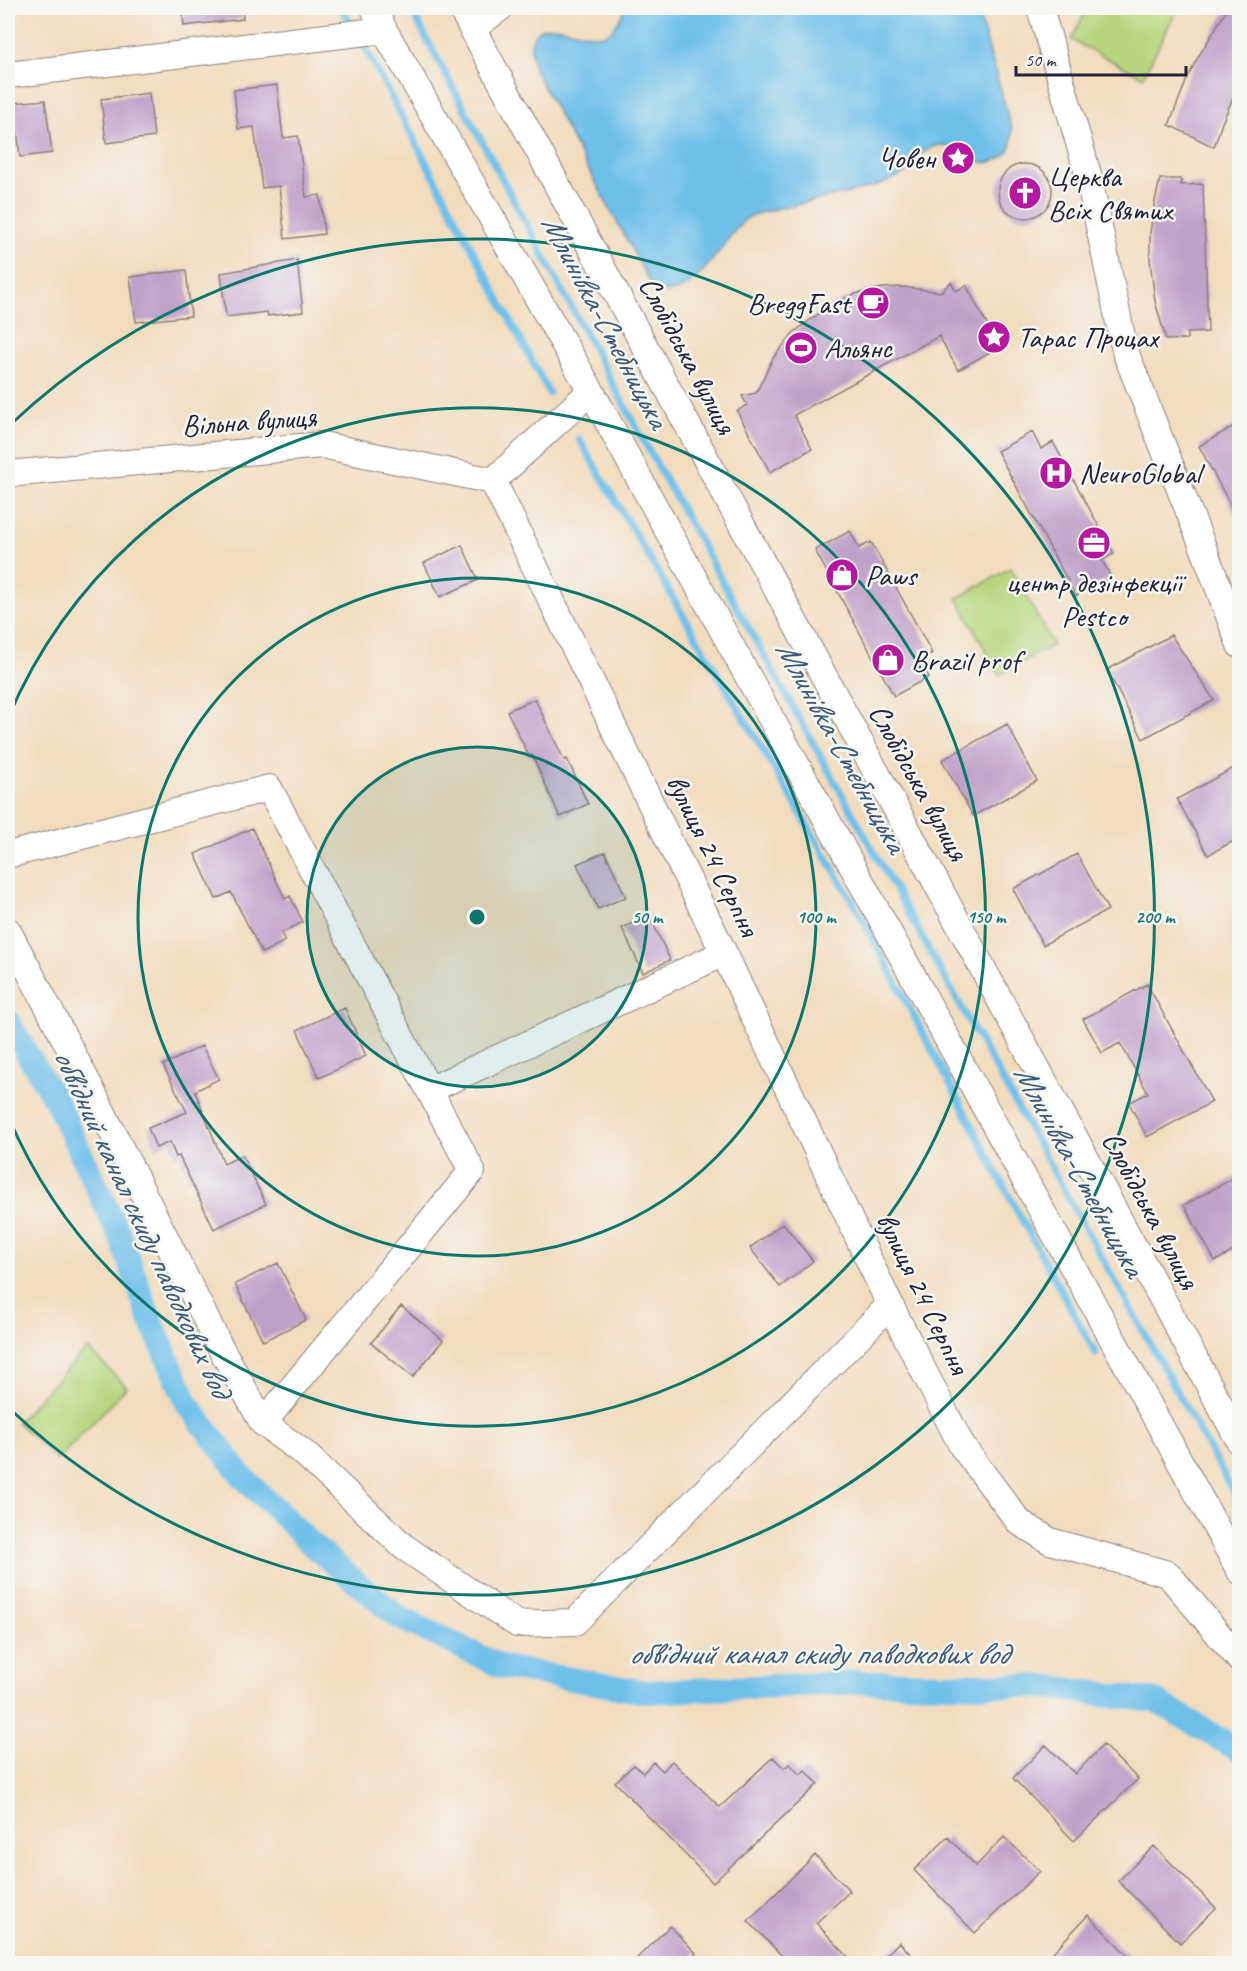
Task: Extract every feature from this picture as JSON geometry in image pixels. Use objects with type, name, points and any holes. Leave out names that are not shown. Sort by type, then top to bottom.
[{"type":"street","name":"Слобідська вулиця","points":[[500,8],[467,18],[1239,1442]]},
{"type":"street","points":[[1040,8],[1088,174],[1125,351],[1205,552],[1239,645]]},
{"type":"street","points":[[8,75],[379,19],[591,391],[1239,1571]]},
{"type":"street","points":[[493,480],[591,391]]},
{"type":"street","name":"Вільна вулиця","points":[[8,474],[322,445],[493,480]]},
{"type":"street","name":"вулиця 24 Серпня","points":[[493,480],[724,953],[890,1305],[962,1446],[1019,1522],[1050,1541],[1168,1574],[1239,1660]]},
{"type":"street","points":[[8,855],[269,788],[472,1171],[263,1423]]},
{"type":"street","points":[[8,931],[89,1085],[219,1345],[263,1423],[305,1454],[404,1547],[517,1624],[575,1623],[890,1305]]},
{"type":"street","points":[[429,1090],[724,953]]},
{"type":"green space","points":[[1087,8],[1178,8],[1143,77],[1071,40]]},
{"type":"green space","points":[[1011,568],[1053,645],[999,675],[957,598]]},
{"type":"green space","points":[[87,1348],[127,1387],[57,1460],[17,1422]]},
{"type":"water","points":[[626,8],[977,8],[1012,129],[1010,148],[1002,157],[991,162],[982,162],[973,160],[950,147],[935,146],[924,152],[901,175],[878,185],[751,216],[739,226],[708,265],[685,287],[672,292],[660,290],[649,281],[534,69],[531,55],[535,35],[541,29],[561,28],[603,35],[614,28]]},
{"type":"building","points":[[182,8],[242,8],[243,19],[184,26]]},
{"type":"building","points":[[1228,8],[1239,8],[1239,84],[1214,147],[1169,125],[1198,57]]},
{"type":"building","points":[[277,85],[283,138],[298,136],[306,197],[320,195],[324,234],[285,239],[279,186],[262,188],[254,127],[238,129],[234,90]]},
{"type":"building","points":[[149,93],[154,137],[106,143],[101,99]]},
{"type":"building","points":[[45,100],[52,153],[20,157],[14,103]]},
{"type":"building","name":"Церква Всіх Святих","points":[[1020,164],[1030,164],[1040,168],[1048,176],[1052,191],[1048,206],[1040,214],[1030,218],[1020,218],[1010,214],[1002,206],[998,196],[998,186],[1002,176],[1010,168]]},
{"type":"building","points":[[1160,179],[1181,179],[1181,185],[1203,184],[1208,332],[1187,333],[1187,339],[1166,340],[1155,301],[1150,260],[1150,233]]},
{"type":"building","points":[[297,260],[303,312],[268,316],[267,312],[226,317],[221,273]]},
{"type":"building","points":[[186,270],[191,316],[136,322],[130,277]]},
{"type":"building","points":[[951,282],[956,291],[966,285],[999,347],[958,370],[939,336],[794,415],[812,449],[770,472],[737,411],[747,405],[742,396],[756,393],[773,358],[794,332],[829,306],[855,294],[883,288],[903,287],[941,292]]},
{"type":"building","points":[[1239,423],[1239,521],[1199,446]]},
{"type":"building","points":[[1032,432],[1041,449],[1053,442],[1114,554],[1102,560],[1111,577],[1076,596],[997,451]]},
{"type":"building","points":[[850,531],[859,548],[871,542],[932,653],[920,660],[929,677],[894,696],[815,550]]},
{"type":"building","points":[[462,545],[478,580],[440,597],[424,563]]},
{"type":"building","points":[[1171,635],[1214,700],[1143,739],[1107,670]]},
{"type":"building","points":[[535,699],[588,804],[560,817],[532,755],[529,756],[507,711]]},
{"type":"building","points":[[1007,724],[1037,781],[973,816],[942,760]]},
{"type":"building","points":[[1239,765],[1239,838],[1208,855],[1177,799]]},
{"type":"building","points":[[252,828],[285,899],[290,896],[303,922],[281,933],[285,941],[262,953],[231,892],[216,899],[195,854]]},
{"type":"building","points":[[605,852],[626,897],[598,909],[577,864]]},
{"type":"building","points":[[1077,854],[1108,910],[1043,945],[1013,889]]},
{"type":"building","points":[[649,915],[670,960],[643,973],[622,928]]},
{"type":"building","points":[[1147,984],[1212,1102],[1147,1137],[1129,1103],[1148,1093],[1120,1043],[1102,1053],[1083,1019]]},
{"type":"building","points":[[345,1008],[366,1056],[319,1078],[297,1030]]},
{"type":"building","points":[[202,1046],[219,1079],[195,1091],[224,1164],[242,1155],[266,1204],[214,1229],[170,1142],[156,1148],[148,1128],[187,1112],[163,1065]]},
{"type":"building","points":[[1239,1175],[1239,1248],[1215,1261],[1184,1205]]},
{"type":"building","points":[[783,1223],[813,1261],[780,1287],[750,1248]]},
{"type":"building","points":[[278,1263],[306,1320],[263,1341],[235,1284]]},
{"type":"building","points":[[401,1306],[443,1340],[413,1377],[371,1343]]},
{"type":"building","points":[[1046,1745],[1075,1774],[1103,1745],[1138,1779],[1074,1841],[1013,1778]]},
{"type":"building","points":[[773,1757],[784,1768],[790,1764],[800,1775],[805,1770],[818,1784],[713,1883],[615,1782],[634,1765],[643,1773],[653,1762],[663,1771],[672,1761],[720,1807]]},
{"type":"building","points":[[948,1837],[976,1866],[1004,1837],[1040,1871],[975,1933],[914,1870]]},
{"type":"building","points":[[1154,1846],[1216,1908],[1180,1943],[1118,1881]]},
{"type":"building","points":[[815,1855],[850,1891],[816,1923],[855,1964],[790,1964],[748,1921]]},
{"type":"building","points":[[1088,1915],[1136,1964],[1042,1964]]},
{"type":"building","points":[[670,1926],[696,1953],[685,1964],[631,1964]]},
{"type":"building","points":[[899,1942],[920,1964],[878,1964]]},
{"type":"waterway","points":[[342,8],[352,26]]},
{"type":"waterway","name":"Млинівка-Стебницька","points":[[410,8],[642,438],[1240,1504]]},
{"type":"waterway","points":[[361,40],[549,393]]},
{"type":"waterway","points":[[579,439],[860,914],[1016,1209],[1096,1354]]},
{"type":"waterway","name":"обвідний канал скиду паводкових вод","points":[[8,1022],[56,1101],[120,1236],[150,1319],[188,1405],[241,1475],[313,1546],[398,1617],[502,1667],[645,1692],[862,1682],[1040,1686],[1156,1701],[1240,1751]]},
{"type":"place","name":"Човен","points":[[958,158]]},
{"type":"place","name":"Церква Всіх Святих","points":[[1025,193]]},
{"type":"place","name":"BreggFast","points":[[873,303]]},
{"type":"place","name":"Тарас Процах","points":[[994,337]]},
{"type":"place","name":"Альянс","points":[[801,348]]},
{"type":"place","name":"NeuroGlobal","points":[[1056,473]]},
{"type":"place","name":"центр дезінфекції Pestco","points":[[1094,543]]},
{"type":"place","name":"Paws","points":[[842,575]]},
{"type":"place","name":"Brazil prof","points":[[888,660]]}]
